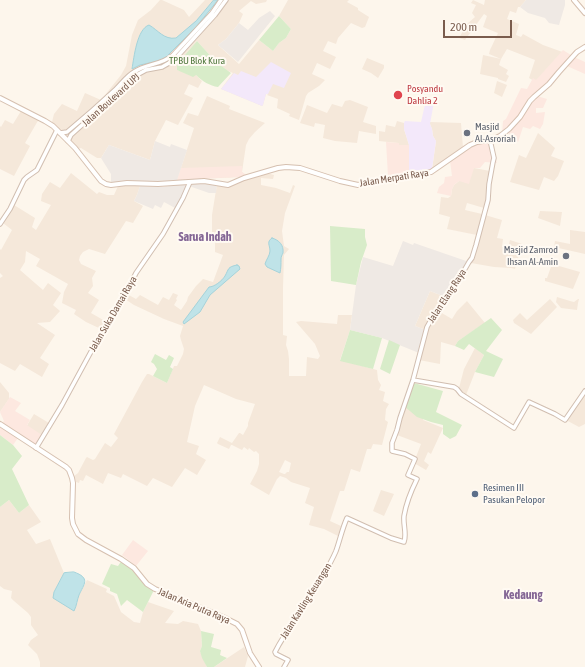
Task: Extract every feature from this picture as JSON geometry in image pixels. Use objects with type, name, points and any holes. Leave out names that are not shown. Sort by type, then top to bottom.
[{"type":"main road","points":[[574,0],[585,13]]},
{"type":"main road","name":"Jalan Merpati Raya","points":[[0,98],[45,121],[59,132],[103,183],[106,184],[158,184],[210,181],[228,185],[244,178],[286,167],[300,168],[340,181],[358,185],[431,172],[477,142],[494,139],[500,136],[520,117],[530,101],[549,84],[571,58],[585,47]]},
{"type":"main road","name":"Jalan Aria Putra Raya","points":[[0,424],[69,470],[73,483],[72,518],[76,531],[79,535],[134,568],[152,588],[237,624],[242,630],[250,653],[259,667]]},
{"type":"street","name":"Jalan Boulevard UPJ","points":[[68,141],[69,134],[132,72],[144,66],[162,63],[168,60],[221,0]]},
{"type":"street","name":"Jalan Boulevard UPJ","points":[[69,134],[119,92],[135,76],[146,70],[162,67],[176,58],[215,15],[226,0]]},
{"type":"street","points":[[0,224],[10,209],[24,180],[37,170],[59,132],[69,134]]},
{"type":"street","name":"Jalan Elang Raya","points":[[404,542],[404,517],[417,479],[408,475],[415,459],[405,454],[392,451],[392,444],[413,380],[427,327],[454,288],[471,259],[476,245],[488,200],[489,184],[494,162],[490,140]]},
{"type":"street","name":"Jalan Suka Damai Raya","points":[[36,448],[62,405],[109,320],[123,299],[136,273],[163,234],[190,182]]},
{"type":"street","points":[[413,380],[454,387],[461,394],[514,428],[529,402],[565,420],[585,391]]},
{"type":"street","name":"Jalan Kavling Keuangan","points":[[284,667],[288,660],[275,652],[286,632],[310,598],[326,570],[336,550],[347,518],[391,538],[404,542]]},
{"type":"shaded area","points":[[160,0],[184,10],[189,17],[205,0],[267,0],[266,2],[256,4],[251,1],[239,11],[243,14],[239,23],[226,39],[218,45],[239,64],[259,40],[273,51],[279,43],[286,38],[291,29],[279,16],[288,0],[349,0],[347,2],[358,8],[358,10],[369,17],[365,27],[362,28],[351,23],[338,38],[336,44],[328,41],[323,51],[336,57],[330,69],[317,63],[312,74],[325,80],[306,96],[299,120],[289,116],[290,114],[277,108],[278,99],[267,95],[268,94],[266,94],[262,106],[221,89],[233,73],[216,62],[197,41],[177,64],[177,70],[196,75],[202,81],[198,88],[189,84],[184,94],[193,98],[178,125],[166,120],[155,141],[150,160],[109,145],[101,158],[97,158],[81,148],[77,149],[52,122],[54,114],[62,104],[77,111],[85,93],[101,100],[121,75],[126,66],[132,35],[138,20],[151,10]]},
{"type":"shaded area","points":[[473,0],[484,5],[485,0],[526,0],[520,7],[518,7],[516,13],[510,11],[507,19],[519,24],[516,35],[521,37],[523,34],[543,45],[568,54],[536,82],[529,78],[535,60],[507,49],[501,59],[489,54],[498,33],[483,27],[487,16],[484,14],[465,40],[459,38],[467,24],[475,17],[472,13],[476,5],[471,3]]},
{"type":"shaded area","points":[[526,0],[565,0],[559,25],[549,23],[545,18],[528,13],[520,7]]},
{"type":"shaded area","points":[[270,11],[275,16],[238,62],[218,45],[226,39],[239,23],[248,30],[259,18]]},
{"type":"shaded area","points":[[563,50],[585,62],[585,74],[567,66],[549,87],[537,96],[547,99],[543,108],[536,108],[536,113],[545,112],[543,124],[540,129],[533,126],[530,129],[523,127],[518,142],[507,132],[502,134],[503,121],[506,119],[521,88],[527,89],[533,78],[536,80]]},
{"type":"shaded area","points":[[483,55],[501,59],[499,65],[508,70],[506,74],[509,76],[506,82],[498,78],[480,74]]},
{"type":"shaded area","points":[[367,58],[384,65],[384,68],[378,78],[362,69]]},
{"type":"shaded area","points":[[271,62],[291,73],[284,88],[273,84],[268,94],[266,94],[262,106],[221,89],[234,73],[238,75],[241,71],[256,77]]},
{"type":"shaded area","points":[[497,81],[507,85],[502,97],[494,93]]},
{"type":"shaded area","points":[[207,96],[230,106],[229,109],[265,123],[255,132],[246,145],[242,172],[246,175],[240,177],[177,180],[194,128],[183,123],[188,113],[198,116]]},
{"type":"shaded area","points":[[350,100],[368,107],[363,122],[376,126],[376,134],[359,131],[357,143],[335,141],[323,138],[325,125],[315,123],[314,127],[300,123],[307,105],[327,113],[332,104],[342,107],[345,101]]},
{"type":"shaded area","points":[[426,100],[434,102],[430,124],[436,141],[432,169],[409,173],[409,145],[404,129],[404,123],[405,121],[421,122]]},
{"type":"shaded area","points":[[21,111],[39,119],[25,143],[30,146],[14,176],[0,169],[0,126],[1,127],[5,120],[13,124]]},
{"type":"shaded area","points":[[397,121],[404,123],[404,129],[409,145],[398,145],[398,143],[379,141],[379,131],[385,132],[386,125],[395,127]]},
{"type":"shaded area","points":[[430,122],[461,123],[463,148],[432,169],[436,141],[433,136]]},
{"type":"shaded area","points":[[538,133],[555,148],[551,156],[564,161],[558,176],[554,181],[544,177],[539,190],[510,182],[519,155],[526,158]]},
{"type":"shaded area","points":[[155,141],[170,147],[171,144],[187,150],[177,180],[172,182],[111,183],[111,174],[101,158],[109,145],[150,160]]},
{"type":"shaded area","points":[[490,141],[497,163],[485,162],[480,168],[474,168],[469,184],[459,181],[454,185],[451,196],[437,193],[439,187],[444,183],[445,177],[452,176],[450,161],[477,143]]},
{"type":"shaded area","points":[[386,142],[399,143],[399,145],[409,145],[409,173],[388,176]]},
{"type":"shaded area","points":[[242,166],[242,172],[246,175],[240,177],[177,180],[181,168]]},
{"type":"shaded area","points":[[474,168],[490,171],[487,179],[487,195],[484,208],[467,203],[465,210],[482,214],[477,235],[447,229],[450,217],[439,214],[441,197],[448,198],[451,196],[454,185]]},
{"type":"shaded area","points":[[71,173],[97,194],[99,192],[107,195],[114,195],[118,186],[140,186],[134,201],[143,206],[133,223],[126,221],[105,254],[89,249],[83,252],[80,256],[79,260],[81,264],[96,271],[92,278],[93,286],[88,293],[99,300],[91,313],[105,321],[101,329],[74,314],[76,310],[62,303],[64,292],[68,284],[36,266],[40,259],[26,251],[25,262],[20,270],[43,290],[48,283],[61,293],[53,305],[60,311],[50,322],[37,323],[55,335],[40,358],[49,364],[42,377],[20,364],[15,371],[0,363],[0,278],[3,276],[0,273],[0,249],[1,250],[12,230],[3,223],[14,205],[35,218],[32,227],[36,230],[51,205],[41,201],[42,194],[50,182],[60,188]]},
{"type":"shaded area","points":[[267,173],[274,175],[273,179],[261,178],[261,185],[290,193],[293,185],[295,186],[285,213],[282,231],[284,246],[289,249],[284,255],[283,335],[287,336],[286,345],[289,359],[289,376],[306,376],[307,357],[318,359],[320,356],[315,344],[296,322],[301,321],[337,324],[338,315],[352,315],[350,330],[340,360],[377,370],[378,380],[381,385],[379,390],[385,392],[383,401],[389,404],[386,409],[385,420],[388,422],[382,445],[373,444],[371,449],[367,449],[360,472],[351,469],[344,491],[340,491],[330,521],[341,526],[338,536],[324,529],[309,525],[314,507],[305,503],[310,488],[291,482],[280,476],[269,495],[250,484],[257,471],[259,454],[249,448],[248,450],[244,447],[242,450],[231,445],[229,449],[217,443],[220,437],[232,443],[239,433],[243,435],[248,426],[255,404],[236,399],[204,385],[195,406],[187,442],[199,446],[196,454],[206,460],[197,475],[185,468],[172,487],[153,478],[147,486],[123,474],[121,478],[108,473],[103,484],[86,475],[83,481],[80,480],[79,483],[76,482],[74,476],[78,473],[87,457],[93,460],[95,459],[105,443],[111,447],[118,438],[114,434],[147,374],[167,383],[174,366],[177,366],[183,354],[184,349],[180,336],[183,326],[134,305],[125,299],[127,294],[136,299],[140,295],[158,305],[163,297],[169,300],[173,293],[178,295],[174,305],[181,310],[188,297],[203,279],[213,282],[223,255],[215,252],[215,238],[212,237],[212,215],[217,184],[232,186],[247,179]],"holes":[[[285,460],[291,463],[289,472],[285,474],[279,472]]]},
{"type":"shaded area","points":[[209,182],[217,184],[216,193],[209,193],[189,186],[177,209],[164,202],[161,208],[155,205],[153,209],[134,201],[140,186],[162,187]]},
{"type":"shaded area","points":[[540,211],[562,212],[560,226],[538,218]]},
{"type":"shaded area","points":[[485,215],[502,220],[497,238],[503,239],[502,247],[508,248],[510,240],[522,244],[515,269],[471,263]]},
{"type":"shaded area","points":[[570,230],[585,232],[585,254],[554,247],[555,241],[570,244]]},
{"type":"shaded area","points":[[403,241],[413,245],[414,243],[469,262],[448,298],[430,291],[415,326],[426,330],[419,353],[382,338],[350,330],[356,285],[363,257],[393,266]]},
{"type":"shaded area","points":[[552,264],[580,272],[573,289],[545,281]]},
{"type":"shaded area","points":[[430,291],[448,298],[432,317],[426,330],[415,326]]},
{"type":"shaded area","points":[[557,297],[574,302],[579,299],[577,310],[561,308],[556,302]]},
{"type":"shaded area","points":[[550,299],[557,307],[531,334],[514,323],[513,320],[520,313],[527,320]]},
{"type":"shaded area","points":[[467,301],[485,323],[458,341],[455,346],[441,342],[440,364],[419,360],[429,326],[440,312],[452,319],[457,311]]},
{"type":"shaded area","points":[[475,348],[484,355],[475,372],[466,395],[459,388],[464,369]]},
{"type":"shaded area","points":[[0,382],[9,393],[9,399],[0,412]]},
{"type":"shaded area","points":[[585,393],[585,424],[579,427],[566,420]]},
{"type":"shaded area","points":[[10,397],[21,403],[15,411],[30,420],[27,425],[42,435],[36,447],[20,435],[13,445],[0,435],[0,425],[4,421],[0,412]]},
{"type":"shaded area","points":[[408,398],[428,405],[423,420],[443,428],[431,454],[428,452],[424,461],[429,465],[426,470],[414,463],[421,444],[397,435]]},
{"type":"shaded area","points":[[34,414],[49,423],[41,437],[26,427]]},
{"type":"shaded area","points":[[381,490],[394,494],[384,516],[373,511]]},
{"type":"shaded area","points":[[9,500],[19,513],[29,505],[41,522],[27,530],[36,544],[50,539],[64,573],[54,592],[77,604],[78,597],[87,580],[107,589],[106,592],[114,596],[121,612],[134,622],[140,623],[148,602],[174,611],[165,623],[178,624],[183,621],[198,624],[201,631],[202,646],[200,651],[207,667],[40,667],[37,654],[28,645],[31,640],[38,635],[31,625],[31,617],[11,598],[12,591],[4,589],[0,586],[0,507]]},
{"type":"shaded area","points":[[133,540],[148,551],[136,566],[122,555]]},
{"type":"shaded area","points":[[244,647],[248,656],[245,667],[214,667]]},
{"type":"green space","points":[[279,16],[291,29],[286,38],[279,43],[273,51],[259,40]]},
{"type":"green space","name":"TPBU Blok Kura","points":[[197,41],[216,62],[231,73],[218,87],[206,83],[196,75],[193,77],[177,70],[177,64]]},
{"type":"green space","points":[[330,226],[365,229],[367,245],[361,262],[356,285],[331,281]]},
{"type":"green space","points":[[491,318],[502,330],[486,351],[503,359],[494,377],[475,372],[484,355],[469,344],[464,350],[455,346],[458,341]]},
{"type":"green space","points":[[350,330],[382,338],[373,369],[340,361]]},
{"type":"green space","points":[[389,340],[400,345],[390,374],[380,369]]},
{"type":"green space","points":[[155,354],[166,360],[169,355],[174,358],[170,367],[173,369],[167,383],[153,376],[157,369],[151,362]]},
{"type":"green space","points":[[414,383],[443,391],[436,412],[462,425],[456,436],[450,439],[443,434],[443,425],[417,417],[404,406]]},
{"type":"green space","points":[[0,435],[13,445],[22,456],[12,469],[29,505],[19,513],[9,500],[0,507]]},
{"type":"green space","points":[[122,560],[131,566],[154,590],[143,612],[127,600],[121,606],[117,594],[110,591],[110,588],[102,584],[111,564],[118,566]]},
{"type":"green space","points":[[201,631],[214,634],[211,647],[221,650],[220,655],[227,658],[214,667],[207,667],[202,658],[200,651],[202,646]]},
{"type":"water","points":[[214,0],[218,0],[196,27],[166,57],[159,61],[140,65],[132,69],[137,44],[145,28],[149,25],[168,38],[176,38],[196,21]]},
{"type":"water","points":[[272,238],[277,240],[283,248],[280,273],[267,267],[265,264],[270,253],[269,242]]},
{"type":"water","points":[[237,265],[240,269],[210,295],[200,312],[184,324],[183,322],[209,287],[220,282],[230,268]]},
{"type":"water","points":[[74,572],[83,577],[85,582],[74,611],[53,598],[54,592],[64,573]]},
{"type":"place","name":"Posyandu Dahlia 2","points":[[398,95]]},
{"type":"place","name":"Masjid Al-Asroriah","points":[[467,133]]},
{"type":"place","name":"Masjid Zamrod Ihsan Al-Amin","points":[[566,256]]},
{"type":"place","name":"Resimen III Pasukan Pelopor","points":[[475,494]]},
{"type":"district","name":"Sarua Indah","points":[[205,237]]},
{"type":"district","name":"Kedaung","points":[[523,595]]}]
